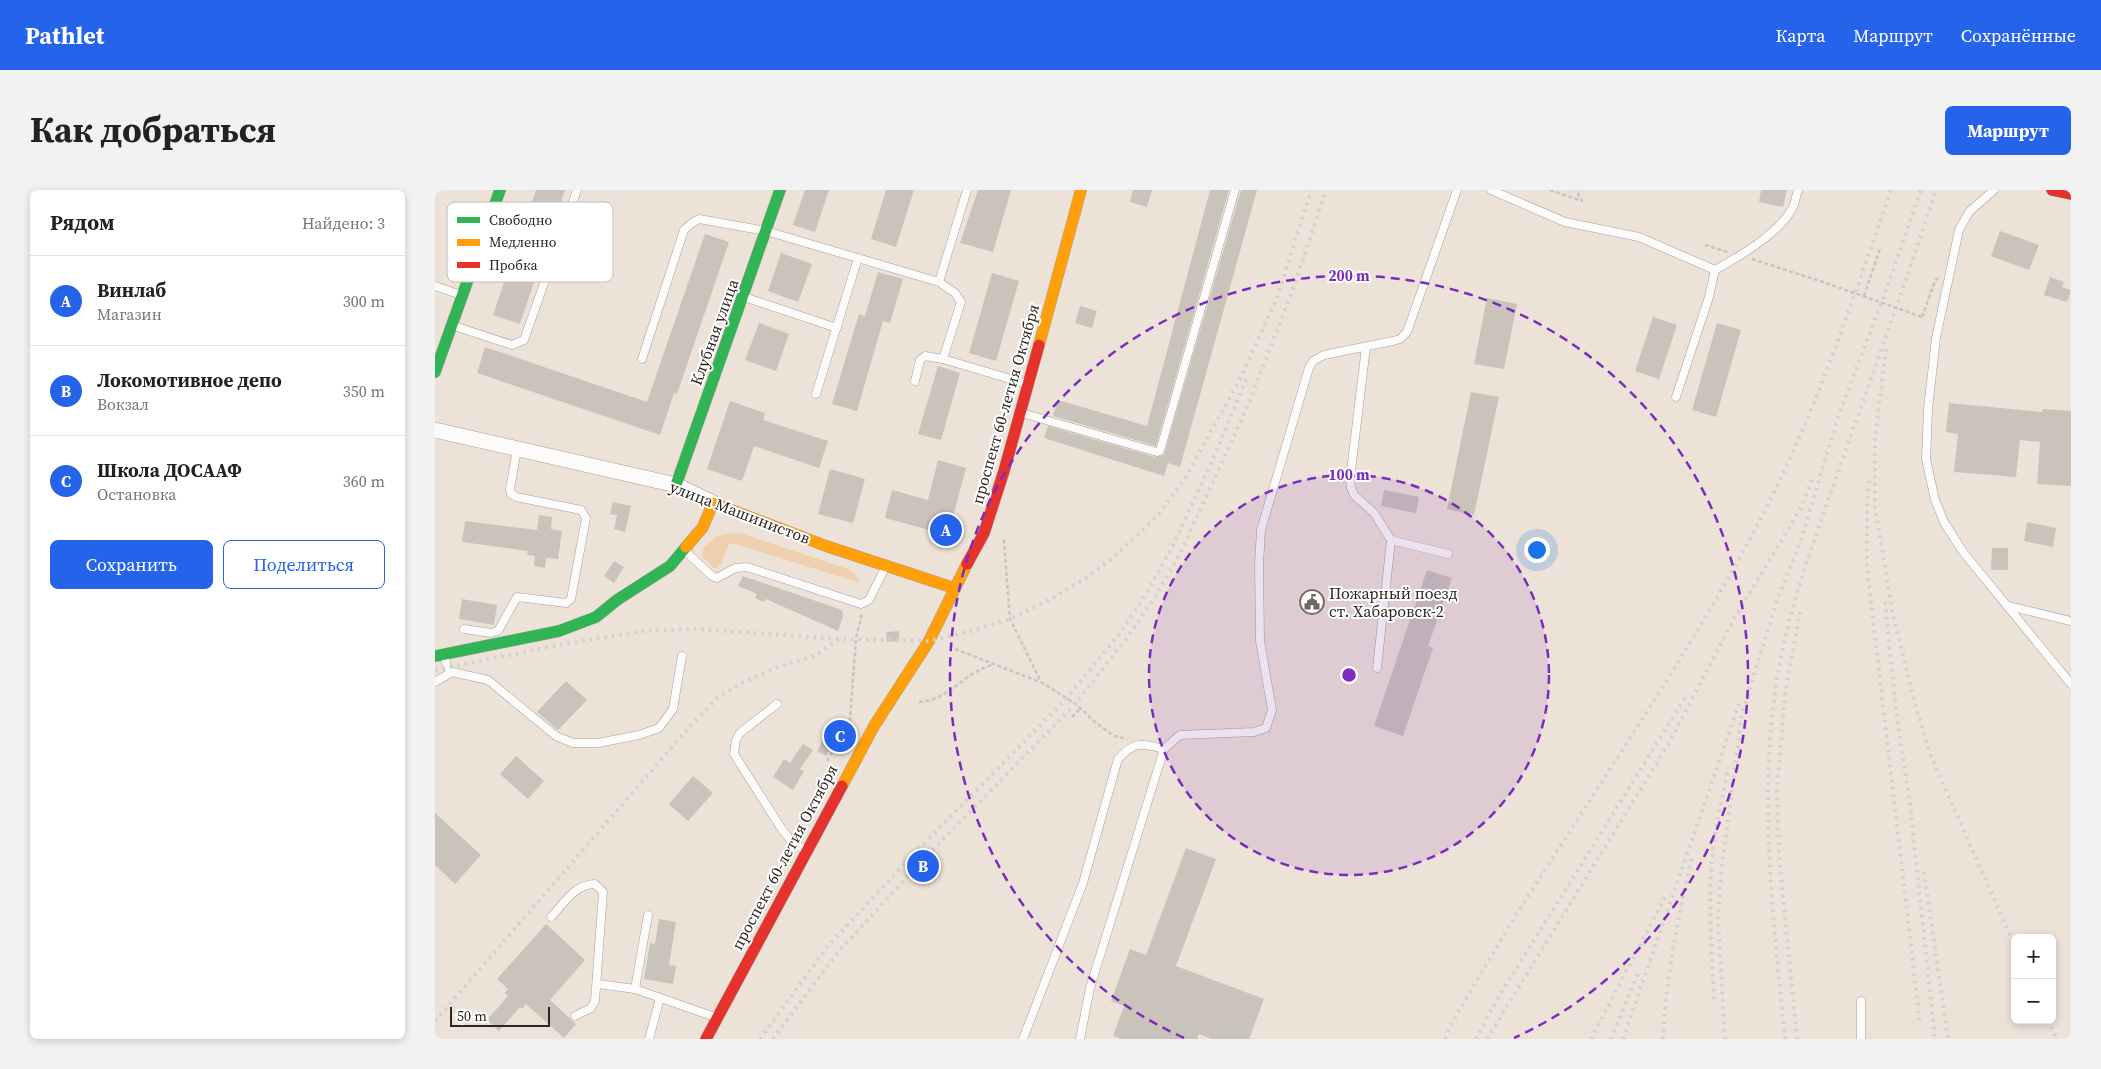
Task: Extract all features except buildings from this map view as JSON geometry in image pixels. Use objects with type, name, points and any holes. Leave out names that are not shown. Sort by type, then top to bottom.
[{"type":"main road","points":[[496,202],[500,190]]},
{"type":"main road","name":"Клубная улица","points":[[676,485],[744,297],[780,190]]},
{"type":"main road","name":"проспект 60-летия Октября","points":[[706,1039],[874,726],[929,641],[954,588],[984,533],[1021,412],[1081,190]]},
{"type":"main road","points":[[2052,190],[2071,194]]},
{"type":"main road","points":[[435,372],[468,282]]},
{"type":"main road","points":[[440,656],[559,631],[596,616],[617,600],[670,566],[703,528],[713,503]]},
{"type":"main road","name":"улица Машинистов","points":[[713,503],[826,546],[954,588]]},
{"type":"street","name":"улица Машинистов","points":[[435,430],[676,485],[713,503]]},
{"type":"lane","points":[[573,202],[577,190]]},
{"type":"lane","points":[[939,282],[967,190]]},
{"type":"lane","points":[[1021,412],[1157,452],[1160,451],[1235,190]]},
{"type":"lane","points":[[1080,1039],[1090,988],[1164,749],[1180,735],[1240,734],[1266,728],[1273,710],[1260,641],[1259,564],[1261,530],[1309,368],[1313,361],[1324,354],[1400,339],[1407,332],[1457,190]]},
{"type":"lane","points":[[1491,190],[1565,222],[1639,237],[1715,270]]},
{"type":"lane","points":[[1676,397],[1709,297],[1715,270],[1741,256],[1781,224],[1793,208],[1798,190]]},
{"type":"lane","points":[[1994,190],[1969,212],[1959,230],[1936,338],[1928,409],[1926,459],[1935,500],[1945,522],[1963,552],[2071,684]]},
{"type":"lane","points":[[642,359],[684,230],[691,222],[699,220],[767,231],[939,282],[955,292],[961,302],[943,359]]},
{"type":"lane","points":[[816,394],[858,258]]},
{"type":"lane","points":[[453,326],[513,345],[524,340],[544,282]]},
{"type":"lane","points":[[435,286],[463,296]]},
{"type":"lane","points":[[744,297],[837,328]]},
{"type":"lane","points":[[1366,347],[1350,479],[1354,494],[1374,513],[1391,540],[1377,668]]},
{"type":"lane","points":[[915,380],[920,360],[925,356],[943,359],[1028,384]]},
{"type":"lane","points":[[464,629],[491,633],[498,631],[517,597],[566,603],[571,599],[586,518],[581,510],[516,497],[511,494],[510,489],[517,449]]},
{"type":"lane","points":[[1391,540],[1448,554]]},
{"type":"lane","points":[[685,551],[712,576],[717,578],[735,568],[747,567],[861,604],[869,600],[886,565]]},
{"type":"lane","points":[[2008,606],[2071,621]]},
{"type":"lane","points":[[440,656],[447,668],[452,672],[488,680],[556,736],[573,743],[598,743],[639,735],[659,728],[673,709],[682,656]]},
{"type":"lane","points":[[435,682],[452,672]]},
{"type":"lane","points":[[777,704],[740,733],[736,740],[734,754],[781,828],[792,842],[806,850]]},
{"type":"lane","points":[[1023,1039],[1083,884],[1118,759],[1129,747],[1145,744],[1164,749]]},
{"type":"lane","points":[[551,917],[577,889],[585,884],[595,884],[603,892],[595,1002],[591,1008],[575,1016]]},
{"type":"lane","points":[[635,989],[648,915]]},
{"type":"lane","points":[[597,984],[635,989],[716,1018]]},
{"type":"lane","points":[[649,1039],[660,998]]},
{"type":"lane","points":[[1861,1001],[1861,1039]]},
{"type":"path","points":[[1550,190],[1582,201],[1577,190]]},
{"type":"path","points":[[1864,296],[1880,249]]},
{"type":"path","points":[[1790,271],[1922,317],[1935,281]]},
{"type":"path","points":[[984,533],[1004,541],[1010,619],[1041,682]]},
{"type":"path","points":[[827,762],[850,720],[856,638],[862,618],[861,604]]},
{"type":"path","points":[[955,649],[1041,682],[1080,708],[1114,736],[1145,744]]},
{"type":"path","points":[[919,702],[944,695],[980,670],[995,664]]},
{"type":"path","points":[[1073,717],[1080,708]]},
{"type":"shaded area","points":[[733,533],[743,534],[848,569],[855,574],[860,583],[736,544],[729,544],[721,564],[717,568],[713,568],[702,556],[703,548],[717,536]]},
{"type":"railway","points":[[435,670],[564,644],[644,631],[697,629],[839,639],[929,641],[1010,619],[1047,601],[1085,579],[1114,557],[1158,515],[1184,480],[1241,377],[1277,298],[1311,190]]},
{"type":"railway","points":[[773,1039],[838,952],[920,863],[1075,704],[1127,638],[1155,597],[1180,554],[1249,403],[1296,281],[1326,190]]},
{"type":"railway","points":[[1445,1039],[1453,1021],[1509,926],[1678,663],[1760,520],[1780,480],[1815,399],[1847,316],[1891,190]]},
{"type":"railway","points":[[1725,1039],[1718,920],[1721,873],[1742,714],[1776,603],[1801,540],[1838,417],[1889,282],[1921,190]]},
{"type":"railway","points":[[1785,1039],[1773,909],[1768,822],[1770,735],[1779,666],[1784,640],[1806,564],[1936,190]]},
{"type":"railway","points":[[1886,349],[1875,439],[1875,507],[1893,614],[1913,696],[1930,754],[2011,937]]},
{"type":"railway","points":[[760,1039],[828,946],[912,856],[1066,699],[1120,633],[1147,592],[1171,549],[1210,466],[1248,375]]},
{"type":"railway","points":[[1487,1039],[1669,743],[1735,617],[1801,508],[1812,480]]},
{"type":"railway","points":[[1869,481],[1867,501],[1867,568],[1920,1023]]},
{"type":"railway","points":[[1885,602],[1897,719],[1910,804],[1935,1039]]},
{"type":"railway","points":[[1797,1039],[1779,856],[1777,790],[1785,694],[1800,612]]},
{"type":"railway","points":[[435,1021],[692,724],[717,698],[742,683],[780,666],[815,656],[839,639]]},
{"type":"railway","points":[[1476,1039],[1496,1001],[1687,695]]},
{"type":"railway","points":[[1623,1039],[1739,704]]},
{"type":"railway","points":[[1714,999],[1711,873],[1715,834],[1728,768]]},
{"type":"railway","points":[[1663,1039],[1673,947],[1692,857]]},
{"type":"railway","points":[[1924,872],[1948,1039]]},
{"type":"railway","points":[[1591,1039],[1665,897]]},
{"type":"railway","points":[[1611,1039],[1639,971]]},
{"type":"railway","points":[[2050,1024],[2057,1039]]},
{"type":"traffic: fast","points":[[496,202],[500,190]]},
{"type":"traffic: fast","points":[[676,485],[780,190]]},
{"type":"traffic: fast","points":[[435,372],[467,282]]},
{"type":"traffic: fast","points":[[435,656],[559,631],[596,617],[617,600],[670,566],[686,547]]},
{"type":"traffic: slow","points":[[1039,345],[1081,190]]},
{"type":"traffic: slow","points":[[686,547],[703,527],[713,503],[826,546],[954,588]]},
{"type":"traffic: slow","points":[[842,786],[874,726],[929,641],[967,564]]},
{"type":"traffic: jam","points":[[2052,190],[2071,194]]},
{"type":"traffic: jam","points":[[967,564],[984,533],[1004,471],[1039,345]]},
{"type":"traffic: jam","points":[[706,1039],[842,786]]},
{"type":"place","name":"Винлаб","points":[[946,530]]},
{"type":"place","name":"Пожарный поезд ст. Хабаровск-2","points":[[1312,602]]},
{"type":"place","name":"Школа ДОСААФ","points":[[840,736]]},
{"type":"place","name":"Локомотивное депо","points":[[923,866]]}]
